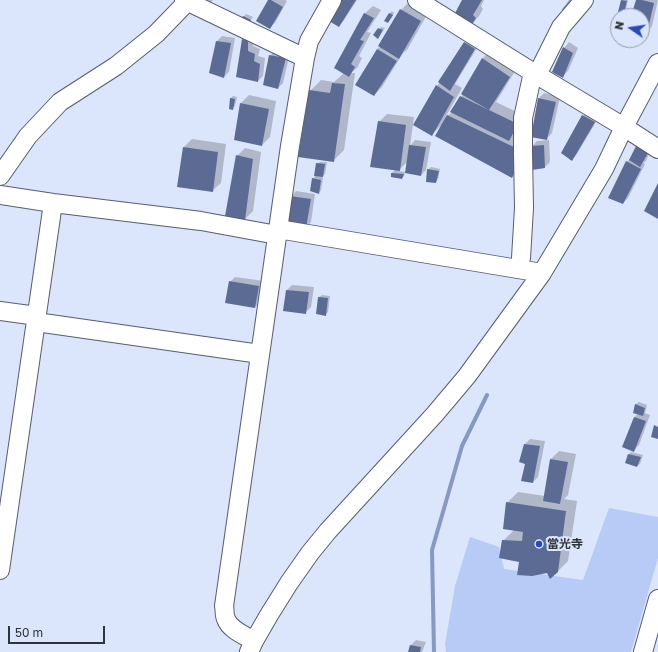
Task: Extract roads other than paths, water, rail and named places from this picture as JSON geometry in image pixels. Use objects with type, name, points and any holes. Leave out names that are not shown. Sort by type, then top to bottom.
[{"type":"street","points":[[332,0],[309,41],[305,58],[290,146],[224,606],[225,618],[231,627],[240,633],[251,646],[289,583],[310,553],[333,525],[435,414],[467,376],[542,273],[604,169],[624,127],[658,63]]},
{"type":"street","points":[[417,0],[658,149]]},
{"type":"street","points":[[520,264],[524,208],[524,118],[535,73],[561,27],[584,0]]},
{"type":"street","points":[[0,176],[28,136],[60,102],[116,66],[156,34],[186,1],[305,58]]},
{"type":"street","points":[[0,195],[520,264],[542,273]]},
{"type":"street","points":[[0,570],[53,203]]},
{"type":"street","points":[[0,311],[36,319],[260,354]]},
{"type":"street","points":[[643,652],[658,599]]},
{"type":"waterway","points":[[564,10],[572,0]]},
{"type":"waterway","points":[[434,652],[432,550],[462,446],[487,395]]},
{"type":"place","name":"當光寺","points":[[539,544]]}]
